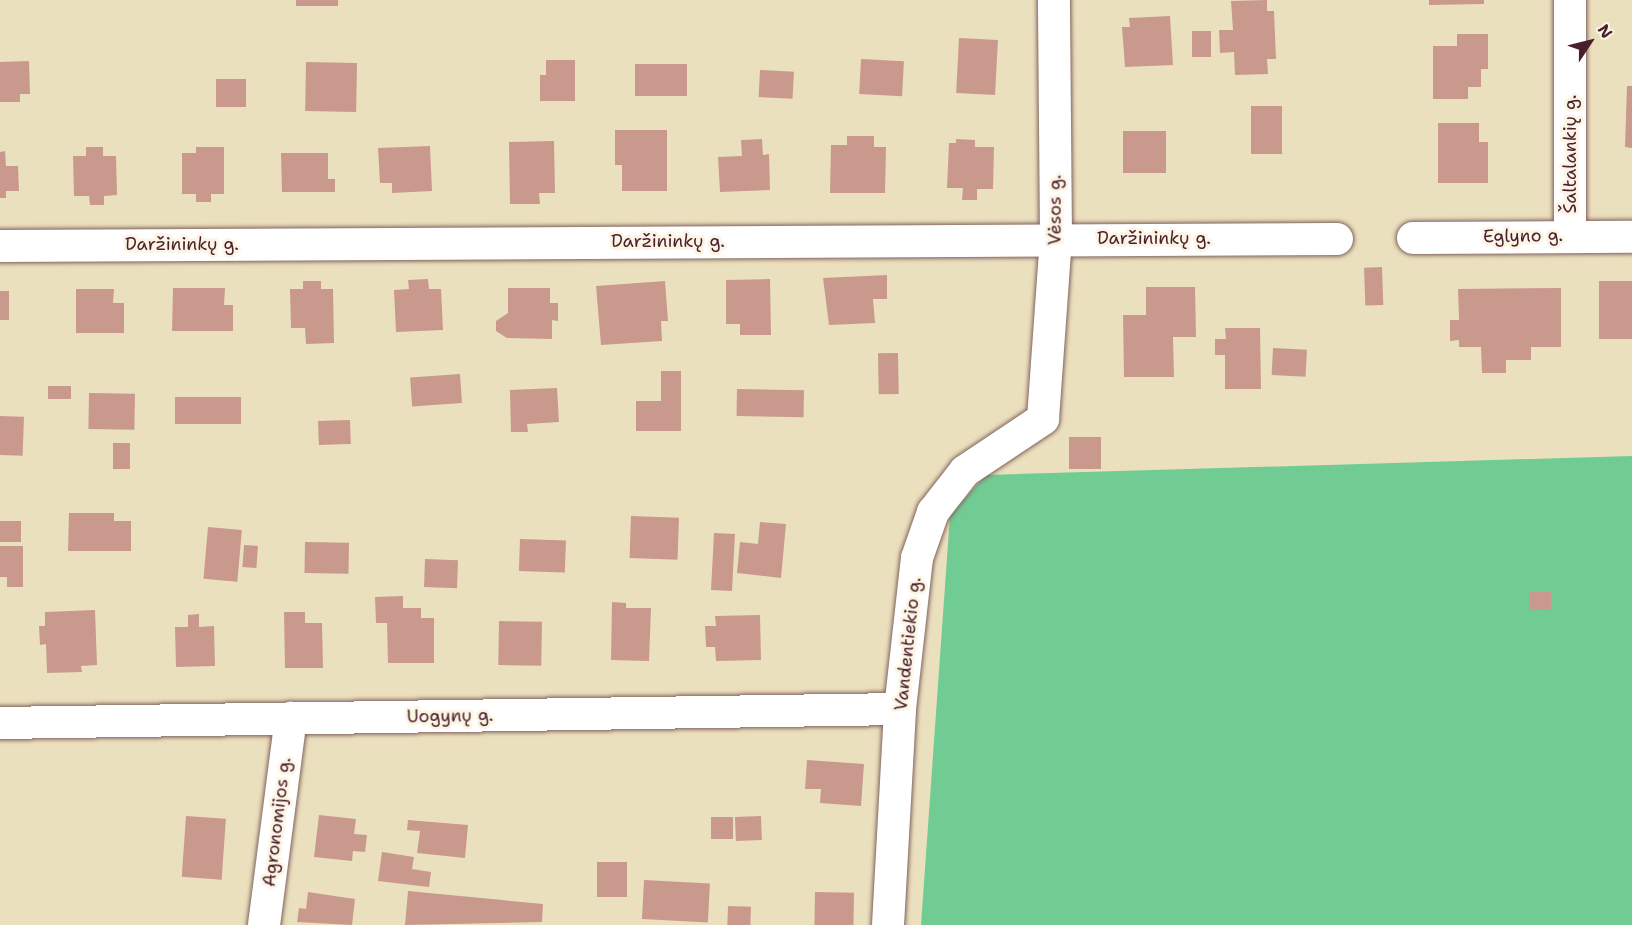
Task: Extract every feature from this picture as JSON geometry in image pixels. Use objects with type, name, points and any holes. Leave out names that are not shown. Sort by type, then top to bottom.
[{"type":"street","name":"Vėsos g.","points":[[1043,419],[1056,238],[1054,0]]},
{"type":"street","name":"Šaltalankių g.","points":[[1570,0],[1570,235]]},
{"type":"street","name":"Eglyno g.","points":[[1413,238],[1570,235],[1632,237]]},
{"type":"street","name":"Daržininkų g.","points":[[0,246],[1056,238],[1337,239]]},
{"type":"street","name":"Vandentiekio g.","points":[[888,925],[900,708],[917,558],[933,512],[965,471],[1043,419]]},
{"type":"street","name":"Uogynų g.","points":[[0,723],[900,708]]},
{"type":"street","name":"Agronomijos g.","points":[[264,925],[291,718]]},
{"type":"green space","points":[[1632,456],[1632,925],[921,925],[950,515],[986,475]]},
{"type":"building","points":[[296,0],[338,0],[338,6],[296,6]]},
{"type":"building","points":[[1267,0],[1267,11],[1274,11],[1276,59],[1267,59],[1268,74],[1235,75],[1234,52],[1220,53],[1219,30],[1233,30],[1231,1]]},
{"type":"building","points":[[1429,0],[1484,0],[1484,4],[1429,5]]},
{"type":"building","points":[[1170,16],[1173,65],[1125,67],[1122,27],[1130,27],[1129,18]]},
{"type":"building","points":[[1192,31],[1211,31],[1211,57],[1192,57]]},
{"type":"building","points":[[1457,34],[1488,34],[1488,69],[1481,69],[1481,87],[1468,87],[1468,99],[1433,99],[1433,46],[1457,46]]},
{"type":"building","points":[[959,38],[998,40],[995,95],[956,93]]},
{"type":"building","points":[[861,59],[904,61],[902,96],[859,94]]},
{"type":"building","points":[[546,60],[575,60],[575,101],[540,101],[540,75],[546,75]]},
{"type":"building","points":[[29,61],[30,94],[20,94],[20,102],[0,102],[0,62]]},
{"type":"building","points":[[306,62],[357,63],[356,112],[305,111]]},
{"type":"building","points":[[635,64],[687,64],[687,96],[635,96]]},
{"type":"building","points":[[760,70],[794,72],[793,99],[759,97]]},
{"type":"building","points":[[216,79],[246,79],[246,107],[216,107]]},
{"type":"building","points":[[1627,86],[1632,86],[1632,148],[1625,147]]},
{"type":"building","points":[[1251,106],[1282,106],[1282,154],[1251,154]]},
{"type":"building","points":[[1438,123],[1479,123],[1479,142],[1488,142],[1488,183],[1438,183]]},
{"type":"building","points":[[615,130],[667,130],[667,191],[622,191],[622,165],[615,165]]},
{"type":"building","points":[[1123,131],[1166,131],[1166,173],[1123,173]]},
{"type":"building","points":[[847,136],[874,136],[874,147],[886,147],[885,193],[830,193],[831,145],[847,145]]},
{"type":"building","points":[[762,139],[763,155],[769,154],[770,190],[720,192],[718,157],[742,156],[741,140]]},
{"type":"building","points":[[956,139],[975,140],[975,147],[994,147],[993,189],[977,189],[977,200],[962,200],[963,188],[947,188],[949,143],[956,143]]},
{"type":"building","points":[[554,141],[555,193],[539,193],[540,204],[510,204],[509,142]]},
{"type":"building","points":[[430,146],[432,191],[392,193],[392,183],[380,183],[378,148]]},
{"type":"building","points":[[86,147],[103,147],[103,156],[116,156],[117,195],[104,196],[104,205],[90,205],[89,196],[74,196],[73,156],[86,156]]},
{"type":"building","points":[[196,147],[224,147],[224,194],[211,194],[211,202],[196,202],[196,194],[182,194],[182,153],[196,153]]},
{"type":"building","points":[[5,151],[6,166],[18,166],[19,191],[6,191],[6,198],[0,198],[0,152]]},
{"type":"building","points":[[281,153],[328,153],[328,179],[335,179],[335,192],[282,192]]},
{"type":"building","points":[[1382,267],[1383,305],[1365,306],[1364,268]]},
{"type":"building","points":[[887,275],[887,299],[873,299],[875,323],[829,325],[823,278]]},
{"type":"building","points":[[428,279],[429,289],[441,289],[443,330],[396,332],[394,290],[409,289],[408,280]]},
{"type":"building","points":[[770,279],[771,335],[740,335],[740,324],[726,324],[726,280]]},
{"type":"building","points":[[303,281],[321,281],[321,289],[333,289],[334,343],[306,344],[305,328],[291,328],[290,289],[303,289]]},
{"type":"building","points":[[665,281],[668,321],[661,321],[662,341],[601,345],[596,286]]},
{"type":"building","points":[[1599,281],[1632,281],[1632,339],[1599,339]]},
{"type":"building","points":[[1146,287],[1195,287],[1196,337],[1173,337],[1174,377],[1124,377],[1123,315],[1146,315]]},
{"type":"building","points":[[173,288],[225,288],[224,305],[233,305],[233,331],[172,331]]},
{"type":"building","points":[[508,288],[550,288],[550,303],[558,303],[558,321],[552,320],[552,339],[507,338],[496,331],[496,321],[508,313]]},
{"type":"building","points":[[1561,288],[1561,347],[1531,347],[1531,360],[1506,360],[1506,373],[1482,373],[1481,347],[1459,347],[1459,340],[1450,341],[1450,320],[1459,320],[1458,289]]},
{"type":"building","points":[[76,289],[114,289],[113,303],[124,303],[124,333],[76,333]]},
{"type":"building","points":[[0,291],[9,291],[9,320],[0,320]]},
{"type":"building","points":[[1225,328],[1260,328],[1261,389],[1225,389],[1225,355],[1215,355],[1215,339],[1226,339]]},
{"type":"building","points":[[1273,348],[1307,350],[1306,377],[1272,375]]},
{"type":"building","points":[[878,353],[898,353],[899,394],[879,394]]},
{"type":"building","points":[[661,371],[681,371],[681,431],[636,431],[636,401],[661,401]]},
{"type":"building","points":[[460,374],[462,403],[412,406],[410,377]]},
{"type":"building","points":[[48,386],[71,386],[71,399],[48,399]]},
{"type":"building","points":[[557,388],[559,422],[527,424],[528,432],[511,432],[510,390]]},
{"type":"building","points":[[737,389],[804,390],[804,417],[737,416]]},
{"type":"building","points":[[89,393],[135,394],[134,430],[88,429]]},
{"type":"building","points":[[175,397],[241,397],[241,424],[175,424]]},
{"type":"building","points":[[0,416],[24,417],[23,456],[0,455]]},
{"type":"building","points":[[350,420],[351,444],[319,445],[318,421]]},
{"type":"building","points":[[1069,437],[1101,437],[1101,469],[1069,469]]},
{"type":"building","points":[[113,443],[130,443],[130,469],[113,469]]},
{"type":"building","points":[[69,513],[114,513],[114,521],[131,521],[131,551],[68,551]]},
{"type":"building","points":[[631,516],[679,518],[678,560],[630,558]]},
{"type":"building","points":[[0,521],[21,521],[21,542],[0,542]]},
{"type":"building","points":[[760,522],[786,524],[781,578],[737,573],[740,542],[758,544]]},
{"type":"building","points":[[208,527],[242,530],[237,582],[203,579]]},
{"type":"building","points":[[714,533],[735,534],[732,591],[711,590]]},
{"type":"building","points":[[520,539],[566,541],[565,573],[519,571]]},
{"type":"building","points":[[305,542],[349,543],[348,574],[304,573]]},
{"type":"building","points":[[244,545],[258,546],[256,568],[242,567]]},
{"type":"building","points":[[0,546],[23,546],[23,587],[7,587],[7,577],[0,577]]},
{"type":"building","points":[[425,559],[458,560],[457,588],[424,587]]},
{"type":"building","points":[[1530,592],[1551,592],[1551,609],[1530,609]]},
{"type":"building","points":[[403,596],[403,608],[421,608],[421,618],[434,618],[434,663],[388,663],[387,623],[376,623],[375,597]]},
{"type":"building","points":[[612,602],[626,603],[626,608],[651,608],[649,661],[611,660]]},
{"type":"building","points":[[95,610],[97,665],[81,666],[82,672],[47,673],[46,644],[40,645],[39,626],[45,626],[45,612]]},
{"type":"building","points":[[284,612],[305,612],[305,623],[322,623],[323,668],[285,668]]},
{"type":"building","points":[[199,614],[199,627],[214,626],[215,666],[176,667],[175,627],[188,627],[188,615]]},
{"type":"building","points":[[760,615],[761,660],[716,661],[715,647],[706,647],[705,626],[716,626],[715,616]]},
{"type":"building","points":[[499,621],[542,622],[541,666],[498,665]]},
{"type":"building","points":[[807,760],[864,764],[861,806],[820,803],[821,789],[805,789]]},
{"type":"building","points":[[319,815],[356,819],[354,834],[367,835],[365,852],[353,851],[352,861],[314,857]]},
{"type":"building","points":[[186,816],[226,819],[222,880],[182,877]]},
{"type":"building","points":[[761,816],[762,840],[736,841],[735,817]]},
{"type":"building","points":[[711,817],[733,817],[733,839],[711,839]]},
{"type":"building","points":[[408,820],[468,825],[465,858],[417,853],[420,831],[407,830]]},
{"type":"building","points":[[382,852],[414,857],[412,869],[431,872],[429,887],[378,881]]},
{"type":"building","points":[[597,862],[627,862],[627,897],[597,897]]},
{"type":"building","points":[[644,880],[710,883],[708,922],[642,919]]},
{"type":"building","points":[[408,891],[543,904],[542,922],[405,925]]},
{"type":"building","points":[[308,892],[355,899],[352,925],[297,922],[299,908],[306,909]]},
{"type":"building","points":[[815,892],[854,893],[853,925],[814,925]]},
{"type":"building","points":[[728,906],[751,907],[750,925],[727,925]]}]
